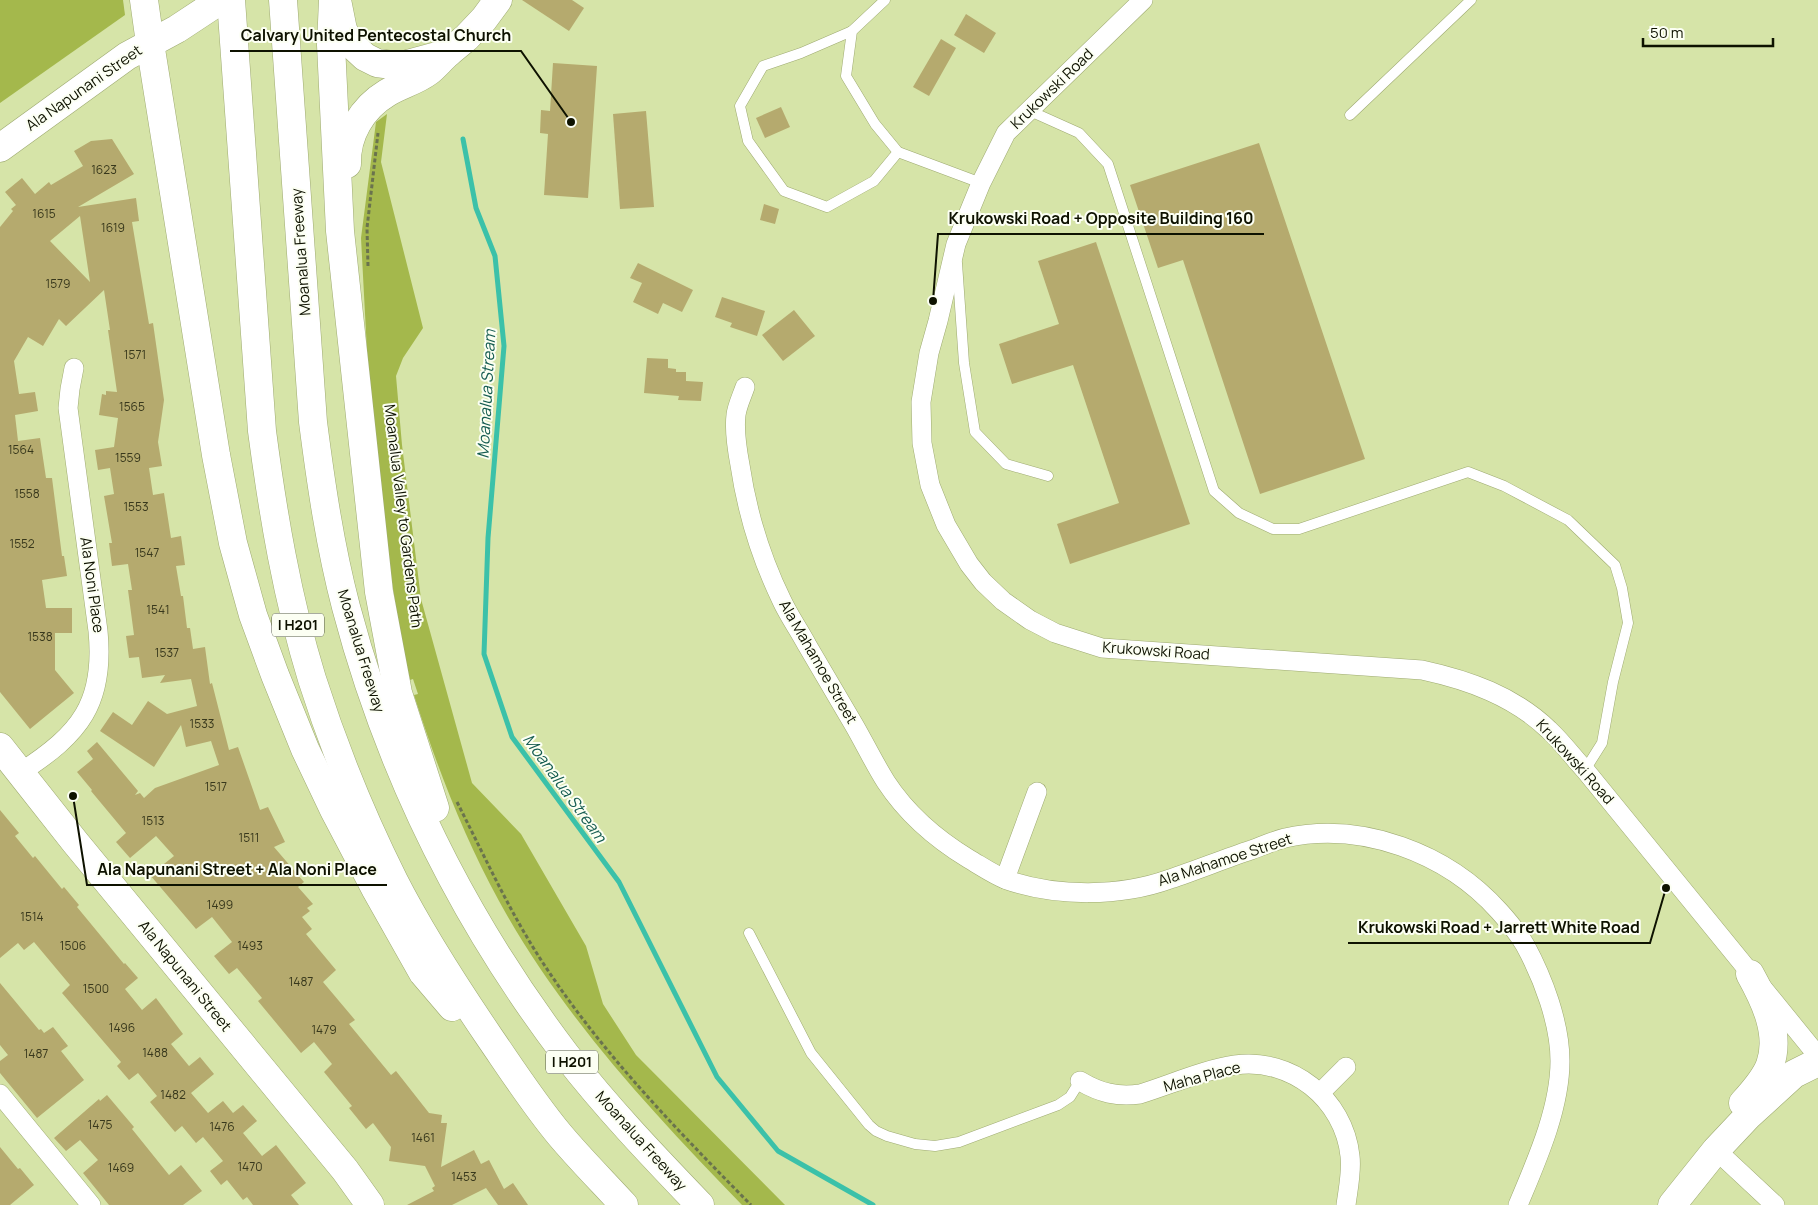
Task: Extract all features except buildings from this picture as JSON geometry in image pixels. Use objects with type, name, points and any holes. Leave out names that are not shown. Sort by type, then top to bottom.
[{"type":"main road","points":[[144,0],[216,455],[233,543],[253,614],[275,675],[305,749],[334,810],[423,973],[558,1134]]},
{"type":"main road","name":"Ala Napunani Street","points":[[0,148],[127,56],[177,28],[221,0]]},
{"type":"main road","name":"I H201","points":[[231,0],[262,431],[282,556],[312,678],[356,797],[394,881],[459,992],[558,1134],[624,1205]]},
{"type":"main road","points":[[335,0],[343,30],[351,44],[365,58],[377,63],[400,66],[448,53]]},
{"type":"main road","points":[[335,0],[331,45],[340,231],[375,557],[387,641],[398,692],[465,902]]},
{"type":"main road","points":[[348,308],[349,213],[347,155],[352,132],[371,105],[387,93],[428,73],[466,38],[498,0]]},
{"type":"main road","name":"Moanalua Freeway","points":[[284,11],[313,422],[326,514],[346,608],[384,727],[433,844],[496,954],[566,1054],[612,1111],[700,1205]]},
{"type":"main road","name":"Ala Napunani Street","points":[[0,747],[86,856],[345,1170],[370,1205]]},
{"type":"main road","points":[[1672,1205],[1719,1147],[1740,1107],[1760,1083],[1770,1066],[1774,1048],[1772,1028],[1760,992],[1750,974]]},
{"type":"main road","points":[[1719,1147],[1756,1124],[1805,1086],[1818,1063]]},
{"type":"street","name":"Krukowski Road","points":[[1143,0],[1006,133],[981,183],[956,244],[927,361],[922,402],[922,443],[930,485],[946,526],[969,564],[983,582],[1003,601],[1030,620],[1055,634],[1102,648],[1422,670],[1454,677],[1504,698],[1526,711],[1550,730],[1585,770],[1818,1056]]},
{"type":"street","name":"Ala Noni Place","points":[[21,772],[46,756],[68,737],[80,722],[92,698],[99,675],[101,653],[69,417],[70,389],[74,368]]},
{"type":"street","name":"Ala Mahamoe Street","points":[[745,387],[736,414],[736,443],[743,487],[758,543],[782,601],[876,765],[895,794],[922,824],[958,852],[1006,879],[1048,889],[1073,892],[1119,890],[1143,887],[1167,880],[1281,839],[1304,835],[1328,834],[1372,839],[1411,850],[1439,862],[1458,874],[1476,887],[1493,904],[1521,938],[1541,977],[1558,1043],[1560,1062],[1553,1107],[1542,1148],[1518,1205]]},
{"type":"street","points":[[1006,879],[1037,792]]},
{"type":"street","name":"Maha Place","points":[[1080,1081],[1102,1092],[1127,1096],[1140,1094],[1220,1068],[1235,1065],[1251,1064],[1281,1069],[1308,1083],[1320,1092],[1338,1115],[1348,1142],[1350,1170],[1346,1205]]},
{"type":"street","points":[[1320,1092],[1346,1067]]},
{"type":"street","points":[[0,1094],[91,1205]]},
{"type":"street","points":[[1719,1147],[1775,1205]]},
{"type":"lane","points":[[884,0],[852,30],[802,53],[763,66],[740,106],[748,141],[784,191],[827,207],[874,181],[898,152]]},
{"type":"lane","points":[[1350,115],[1471,0]]},
{"type":"lane","points":[[852,30],[846,76],[875,124],[898,152],[981,183]]},
{"type":"lane","points":[[1030,111],[1079,133],[1108,164],[1214,491],[1239,512],[1273,529],[1299,529],[1468,472],[1504,486],[1568,520],[1615,565],[1622,588],[1628,623],[1602,743],[1585,770]]},
{"type":"lane","points":[[956,244],[964,363],[975,432],[1006,464],[1048,476]]},
{"type":"lane","points":[[749,933],[811,1053],[869,1125],[882,1134],[925,1146],[947,1145],[1058,1105],[1070,1097],[1080,1081]]},
{"type":"path","points":[[368,275],[367,228],[379,130]]},
{"type":"path","points":[[456,801],[527,938],[568,998],[615,1060],[652,1103],[750,1205]]},
{"type":"green space","points":[[0,0],[123,0],[125,15],[0,103]]},
{"type":"green space","points":[[387,114],[381,162],[423,328],[403,358],[396,376],[402,445],[421,599],[472,783],[521,834],[586,946],[603,1004],[636,1055],[785,1205],[742,1205],[642,1098],[580,1023],[551,984],[499,901],[462,826],[432,748],[414,695],[418,694],[413,679],[410,680],[396,607],[389,563],[367,351],[361,238],[376,122]]},
{"type":"waterway","name":"Moanalua Stream","points":[[463,139],[476,208],[495,256],[504,346],[488,538],[484,654],[512,737],[619,882],[717,1077],[778,1151],[873,1205]]},
{"type":"place","name":"Calvary United Pentecostal Church","points":[[571,122]]},
{"type":"place","name":"Krukowski Road + Opposite Building 160","points":[[933,301]]},
{"type":"place","name":"Ala Napunani Street + Ala Noni Place","points":[[73,796]]},
{"type":"place","name":"Krukowski Road + Jarrett White Road","points":[[1666,888]]}]
